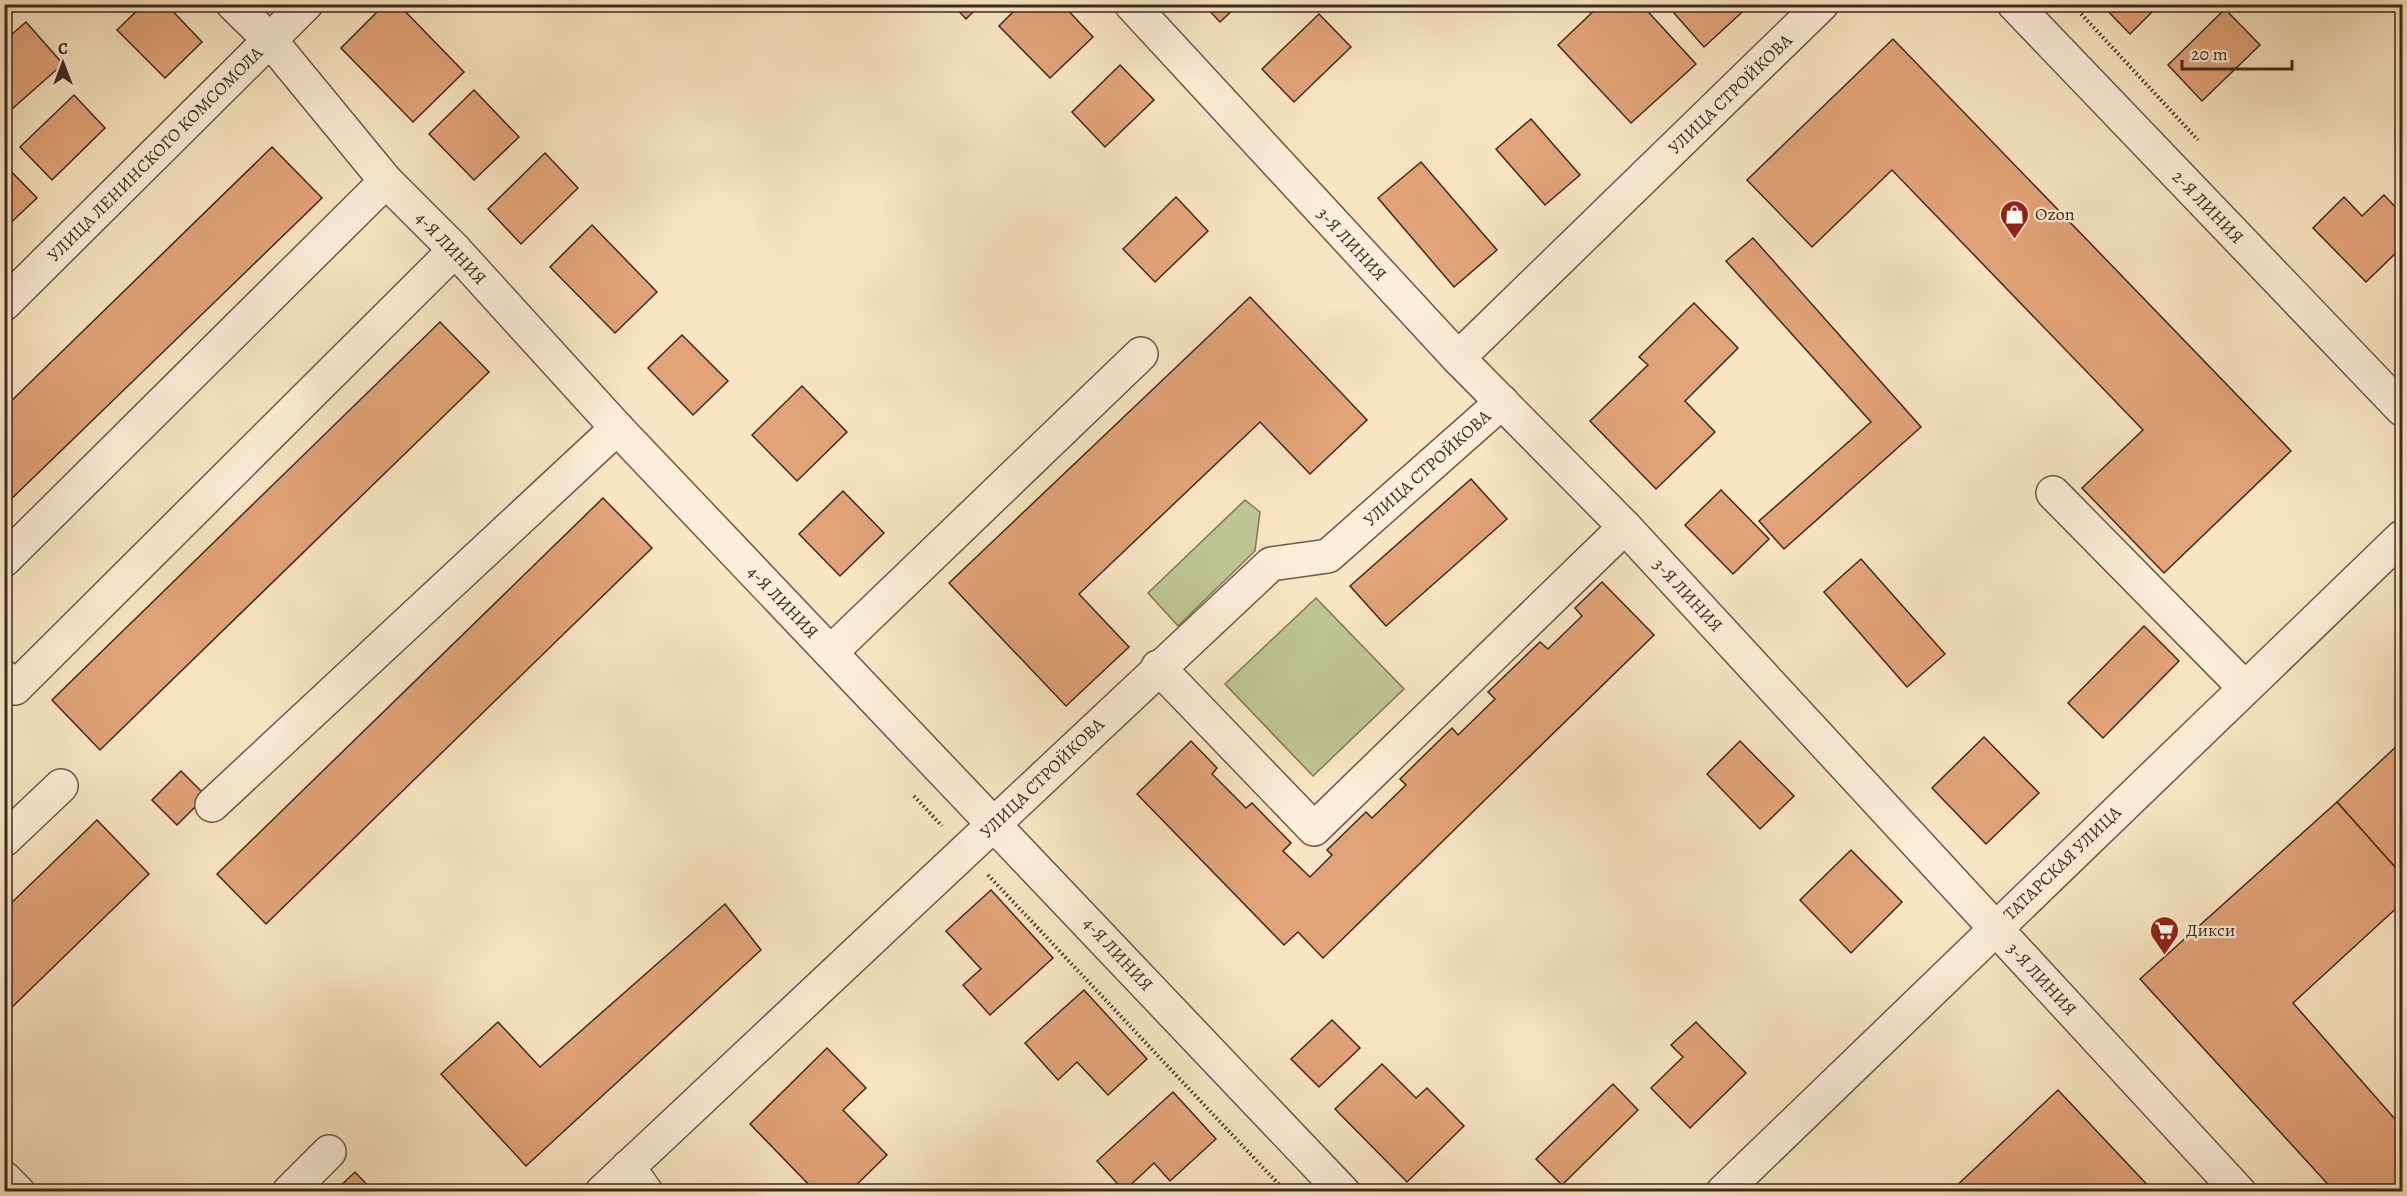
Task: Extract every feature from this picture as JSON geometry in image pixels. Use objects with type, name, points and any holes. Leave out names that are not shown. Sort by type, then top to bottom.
[{"type":"street","name":"4-Я ЛИНИЯ","points":[[233,4],[270,40],[386,181],[455,250],[617,428],[1343,1191]]},
{"type":"street","name":"УЛИЦА ЛЕНИНСКОГО КОМСОМОЛА","points":[[4,304],[306,4]]},
{"type":"street","name":"3-Я ЛИНИЯ","points":[[1131,4],[1458,358],[1625,527],[2239,1191]]},
{"type":"street","name":"УЛИЦА СТРОЙКОВА","points":[[1458,358],[1822,4]]},
{"type":"street","name":"2-Я ЛИНИЯ","points":[[2014,4],[2403,409]]},
{"type":"street","points":[[4,560],[386,181]]},
{"type":"street","points":[[4,677],[15,688],[455,250]]},
{"type":"street","points":[[831,652],[1141,354]]},
{"type":"street","name":"УЛИЦА СТРОЙКОВА","points":[[602,1191],[637,1179],[994,823],[1158,667],[1271,564],[1328,556],[1502,402]]},
{"type":"street","points":[[212,805],[617,428]]},
{"type":"street","points":[[2053,493],[2245,688]]},
{"type":"street","points":[[1158,667],[1314,829],[1625,527]]},
{"type":"street","name":"ТАТАРСКАЯ УЛИЦА","points":[[1723,1191],[2403,537]]},
{"type":"street","points":[[4,840],[61,786]]},
{"type":"street","points":[[289,1191],[329,1152]]},
{"type":"street","points":[[4,1178],[18,1191]]},
{"type":"green space","points":[[1245,500],[1260,512],[1255,551],[1178,626],[1148,593]]},
{"type":"green space","points":[[1316,598],[1404,689],[1313,776],[1225,684]]},
{"type":"building","points":[[144,4],[166,4],[202,42],[165,78],[117,30]]},
{"type":"building","points":[[385,4],[398,4],[464,72],[413,122],[341,48]]},
{"type":"building","points":[[952,4],[981,4],[966,19]]},
{"type":"building","points":[[1021,4],[1062,4],[1093,37],[1050,78],[999,26]]},
{"type":"building","points":[[1203,4],[1239,4],[1220,22]]},
{"type":"building","points":[[1601,4],[1641,4],[1696,64],[1631,123],[1558,45]]},
{"type":"building","points":[[1666,4],[1751,4],[1704,47]]},
{"type":"building","points":[[2101,4],[2160,4],[2130,34]]},
{"type":"building","points":[[2225,9],[2260,45],[2202,101],[2168,65]]},
{"type":"building","points":[[1319,14],[1351,47],[1294,102],[1262,69]]},
{"type":"building","points":[[26,22],[63,64],[12,109],[4,101],[4,41]]},
{"type":"building","points":[[1893,39],[2291,451],[2164,573],[2082,488],[2143,430],[1892,170],[1812,247],[1747,180]]},
{"type":"building","points":[[1120,65],[1154,100],[1105,147],[1072,112]]},
{"type":"building","points":[[474,90],[519,137],[474,180],[429,134]]},
{"type":"building","points":[[74,95],[105,128],[52,180],[20,147]]},
{"type":"building","points":[[1531,119],[1580,175],[1545,205],[1496,149]]},
{"type":"building","points":[[272,147],[322,198],[4,506],[4,408]]},
{"type":"building","points":[[545,153],[578,188],[521,244],[488,209]]},
{"type":"building","points":[[1421,162],[1497,250],[1454,287],[1378,198]]},
{"type":"building","points":[[4,164],[37,198],[4,229]]},
{"type":"building","points":[[2384,195],[2402,214],[2402,247],[2366,282],[2313,228],[2344,197],[2362,216]]},
{"type":"building","points":[[1176,197],[1208,231],[1155,282],[1123,249]]},
{"type":"building","points":[[592,225],[657,292],[615,333],[550,267]]},
{"type":"building","points":[[1753,238],[1921,427],[1784,549],[1759,521],[1871,422],[1726,261]]},
{"type":"building","points":[[1250,297],[1367,420],[1310,474],[1260,422],[1079,594],[1129,647],[1066,706],[949,583]]},
{"type":"building","points":[[1694,303],[1738,348],[1685,401],[1715,432],[1656,489],[1590,421],[1648,365],[1639,357]]},
{"type":"building","points":[[440,322],[489,372],[100,750],[52,700]]},
{"type":"building","points":[[682,335],[728,381],[693,415],[648,368]]},
{"type":"building","points":[[802,386],[847,432],[797,481],[752,435]]},
{"type":"building","points":[[1471,479],[1507,519],[1386,626],[1350,586]]},
{"type":"building","points":[[1721,490],[1769,539],[1733,574],[1685,525]]},
{"type":"building","points":[[843,491],[884,533],[840,576],[799,534]]},
{"type":"building","points":[[603,498],[652,548],[266,924],[217,874]]},
{"type":"building","points":[[1861,559],[1945,654],[1907,687],[1824,592]]},
{"type":"building","points":[[1602,582],[1654,635],[1323,958],[1298,932],[1284,945],[1137,794],[1191,741],[1217,768],[1212,774],[1246,808],[1252,803],[1291,843],[1283,851],[1310,877],[1332,855],[1327,850],[1366,812],[1372,818],[1406,785],[1400,779],[1452,728],[1458,735],[1495,699],[1488,692],[1540,642],[1548,649],[1582,616],[1575,608]]},
{"type":"building","points":[[2144,626],[2179,661],[2103,738],[2068,703]]},
{"type":"building","points":[[1984,737],[2039,793],[1986,844],[1932,788]]},
{"type":"building","points":[[1740,741],[1794,796],[1760,829],[1707,774]]},
{"type":"building","points":[[2402,741],[2402,875],[2337,802]]},
{"type":"building","points":[[181,771],[206,796],[177,825],[152,800]]},
{"type":"building","points":[[2337,802],[2402,875],[2402,903],[2293,1003],[2402,1127],[2402,1192],[2335,1192],[2140,979]]},
{"type":"building","points":[[97,820],[149,874],[4,1015],[4,910]]},
{"type":"building","points":[[1851,850],[1902,902],[1851,953],[1800,900]]},
{"type":"building","points":[[991,890],[1053,958],[990,1015],[963,985],[981,969],[946,931]]},
{"type":"building","points":[[725,904],[761,950],[526,1166],[441,1074],[498,1022],[540,1067]]},
{"type":"building","points":[[1084,990],[1147,1059],[1108,1095],[1077,1062],[1058,1080],[1025,1043]]},
{"type":"building","points":[[1332,1020],[1360,1048],[1319,1087],[1291,1059]]},
{"type":"building","points":[[1696,1022],[1746,1073],[1690,1128],[1651,1088],[1683,1057],[1671,1045]]},
{"type":"building","points":[[827,1048],[866,1088],[843,1110],[887,1155],[849,1192],[816,1192],[750,1124]]},
{"type":"building","points":[[1382,1064],[1416,1098],[1427,1088],[1464,1126],[1407,1182],[1335,1109]]},
{"type":"building","points":[[1613,1084],[1638,1110],[1562,1185],[1536,1159]]},
{"type":"building","points":[[2058,1090],[2154,1192],[1950,1192]]},
{"type":"building","points":[[1173,1092],[1216,1139],[1170,1181],[1154,1163],[1124,1191],[1097,1161]]},
{"type":"building","points":[[355,1172],[374,1192],[334,1192]]},
{"type":"place","name":"Ozon","points":[[2014,240]]},
{"type":"place","name":"Дикси","points":[[2165,956]]}]
